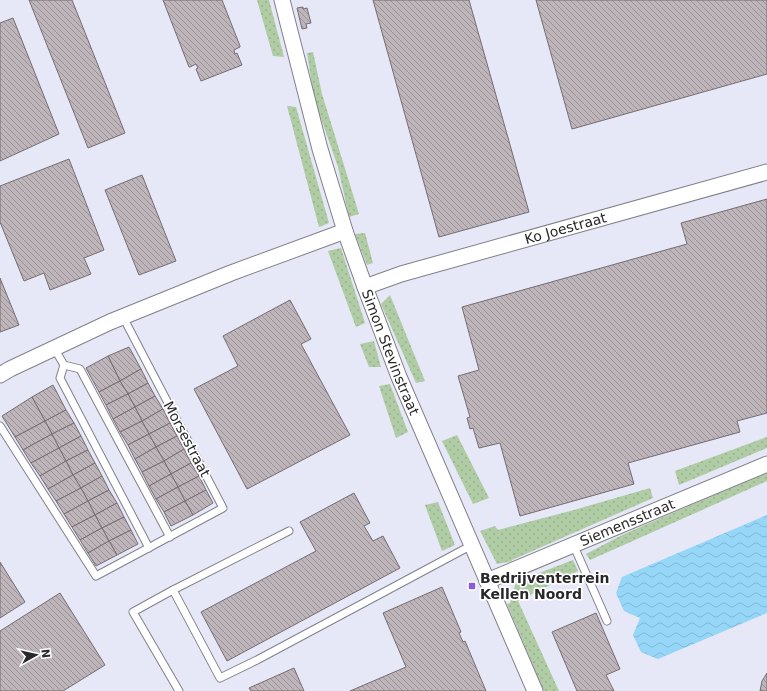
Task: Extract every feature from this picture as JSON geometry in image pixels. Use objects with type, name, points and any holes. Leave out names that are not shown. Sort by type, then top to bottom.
[{"type":"street","name":"Simon Stevinstraat","points":[[282,0],[320,149],[344,231],[399,378],[535,691]]},
{"type":"street","name":"Ko Joestraat","points":[[365,287],[409,272],[767,172]]},
{"type":"street","points":[[0,375],[54,348],[123,317],[231,273],[344,231]]},
{"type":"street","name":"Siemensstraat","points":[[487,581],[767,464]]},
{"type":"lane","name":"Morsestraat","points":[[0,426],[96,576],[223,508],[123,317]]},
{"type":"lane","points":[[54,348],[64,365],[80,369],[170,537]]},
{"type":"lane","points":[[64,365],[60,378],[149,548]]},
{"type":"lane","points":[[179,691],[134,612],[173,590],[289,531]]},
{"type":"lane","points":[[573,544],[607,621]]},
{"type":"lane","points":[[173,590],[220,678],[257,660],[472,545]]},
{"type":"shaded area","points":[[0,0],[767,0],[767,691],[0,691]]},
{"type":"green space","points":[[257,0],[269,0],[284,57],[273,56]]},
{"type":"green space","points":[[313,52],[322,94],[359,214],[349,217],[338,167],[314,98],[307,53]]},
{"type":"green space","points":[[287,106],[296,107],[329,223],[319,227]]},
{"type":"green space","points":[[365,233],[373,263],[367,265],[355,234]]},
{"type":"green space","points":[[341,248],[365,323],[356,327],[328,251]]},
{"type":"green space","points":[[390,295],[425,381],[416,383],[381,304]]},
{"type":"green space","points":[[374,341],[381,367],[369,367],[360,344]]},
{"type":"green space","points":[[390,384],[408,432],[396,438],[379,386]]},
{"type":"green space","points":[[457,435],[489,498],[473,504],[442,441]]},
{"type":"green space","points":[[767,437],[767,448],[679,485],[675,471]]},
{"type":"green space","points":[[767,472],[767,481],[590,560],[586,554],[622,535]]},
{"type":"green space","points":[[650,488],[653,498],[512,561],[497,564],[480,531],[495,526],[498,530]]},
{"type":"green space","points":[[438,502],[455,545],[442,551],[425,505]]},
{"type":"green space","points":[[573,560],[578,571],[518,601],[559,691],[544,691],[507,604],[510,603],[516,582]]},
{"type":"water","points":[[767,515],[767,613],[658,659],[641,652],[633,635],[640,618],[624,611],[616,593],[622,577]]},
{"type":"building","points":[[29,0],[72,0],[125,133],[88,148]]},
{"type":"building","points":[[163,0],[222,0],[240,46],[234,50],[235,54],[237,53],[242,65],[201,81],[196,69],[198,68],[196,64],[189,67]]},
{"type":"building","points":[[373,0],[469,0],[529,212],[439,237]]},
{"type":"building","points":[[536,0],[767,0],[767,74],[572,129]]},
{"type":"building","points":[[303,7],[303,9],[307,8],[311,23],[306,24],[307,28],[302,29],[297,8]]},
{"type":"building","points":[[13,18],[59,134],[0,161],[0,23]]},
{"type":"building","points":[[69,159],[104,250],[84,258],[91,274],[50,290],[44,273],[24,281],[0,222],[0,186]]},
{"type":"building","points":[[142,175],[176,261],[139,275],[105,190]]},
{"type":"building","points":[[767,199],[767,413],[737,421],[740,432],[628,463],[634,484],[520,516],[500,443],[479,448],[473,428],[470,429],[467,418],[470,417],[458,376],[479,370],[462,307],[687,244],[681,223]]},
{"type":"building","points":[[0,278],[19,325],[0,332]]},
{"type":"building","points":[[290,300],[311,339],[301,344],[350,435],[247,489],[194,389],[238,366],[223,336]]},
{"type":"building","points":[[129,347],[141,369],[120,381],[108,356]]},
{"type":"building","points":[[108,356],[120,381],[99,392],[86,368]]},
{"type":"building","points":[[141,369],[148,383],[128,394],[120,381]]},
{"type":"building","points":[[120,381],[128,394],[106,405],[99,392]]},
{"type":"building","points":[[148,383],[155,396],[135,407],[128,394]]},
{"type":"building","points":[[53,385],[66,410],[45,421],[32,397]]},
{"type":"building","points":[[128,394],[135,407],[113,419],[106,405]]},
{"type":"building","points":[[155,396],[163,409],[142,421],[135,407]]},
{"type":"building","points":[[32,397],[45,421],[15,437],[2,416]]},
{"type":"building","points":[[135,407],[142,421],[120,432],[113,419]]},
{"type":"building","points":[[163,409],[170,423],[149,434],[142,421]]},
{"type":"building","points":[[66,410],[74,423],[52,434],[45,421]]},
{"type":"building","points":[[45,421],[52,434],[23,450],[15,437]]},
{"type":"building","points":[[142,421],[149,434],[128,445],[120,432]]},
{"type":"building","points":[[74,423],[81,436],[59,448],[52,434]]},
{"type":"building","points":[[170,423],[177,436],[156,447],[149,434]]},
{"type":"building","points":[[52,434],[59,448],[31,463],[23,450]]},
{"type":"building","points":[[149,434],[156,447],[135,459],[128,445]]},
{"type":"building","points":[[81,436],[88,450],[66,461],[59,448]]},
{"type":"building","points":[[177,436],[184,449],[164,461],[156,447]]},
{"type":"building","points":[[156,447],[164,461],[142,472],[135,459]]},
{"type":"building","points":[[59,448],[66,461],[40,476],[31,463]]},
{"type":"building","points":[[184,449],[191,463],[171,474],[164,461]]},
{"type":"building","points":[[88,450],[95,463],[73,475],[66,461]]},
{"type":"building","points":[[66,461],[73,475],[48,489],[40,476]]},
{"type":"building","points":[[164,461],[171,474],[149,486],[142,472]]},
{"type":"building","points":[[95,463],[102,476],[81,488],[73,475]]},
{"type":"building","points":[[191,463],[199,476],[178,487],[171,474]]},
{"type":"building","points":[[171,474],[178,487],[156,499],[149,486]]},
{"type":"building","points":[[73,475],[81,488],[56,501],[48,489]]},
{"type":"building","points":[[102,476],[109,490],[88,501],[81,488]]},
{"type":"building","points":[[199,476],[206,490],[185,501],[178,487]]},
{"type":"building","points":[[178,487],[185,501],[164,512],[156,499]]},
{"type":"building","points":[[81,488],[88,501],[64,514],[56,501]]},
{"type":"building","points":[[109,490],[117,503],[95,515],[88,501]]},
{"type":"building","points":[[206,490],[213,503],[193,515],[185,501]]},
{"type":"building","points":[[354,493],[370,523],[364,526],[373,541],[383,536],[400,568],[227,661],[201,612],[316,551],[300,522]]},
{"type":"building","points":[[88,501],[95,515],[72,527],[64,514]]},
{"type":"building","points":[[185,501],[193,515],[171,526],[164,512]]},
{"type":"building","points":[[117,503],[124,517],[102,528],[95,515]]},
{"type":"building","points":[[95,515],[102,528],[80,540],[72,527]]},
{"type":"building","points":[[124,517],[131,530],[109,541],[102,528]]},
{"type":"building","points":[[102,528],[109,541],[88,553],[80,540]]},
{"type":"building","points":[[131,530],[138,544],[117,555],[109,541]]},
{"type":"building","points":[[109,541],[117,555],[96,566],[88,553]]},
{"type":"building","points":[[0,562],[25,602],[0,618]]},
{"type":"building","points":[[442,587],[461,632],[459,633],[463,642],[465,641],[486,691],[350,691],[406,667],[383,613]]},
{"type":"building","points":[[60,593],[105,665],[63,691],[0,691],[0,631]]},
{"type":"building","points":[[596,613],[620,669],[606,675],[614,691],[577,691],[552,632]]},
{"type":"building","points":[[294,668],[304,691],[251,691],[249,688]]},
{"type":"building","points":[[767,673],[767,691],[760,691],[762,681]]},
{"type":"place","name":"Bedrijventerrein Kellen Noord","points":[[472,586]]}]
